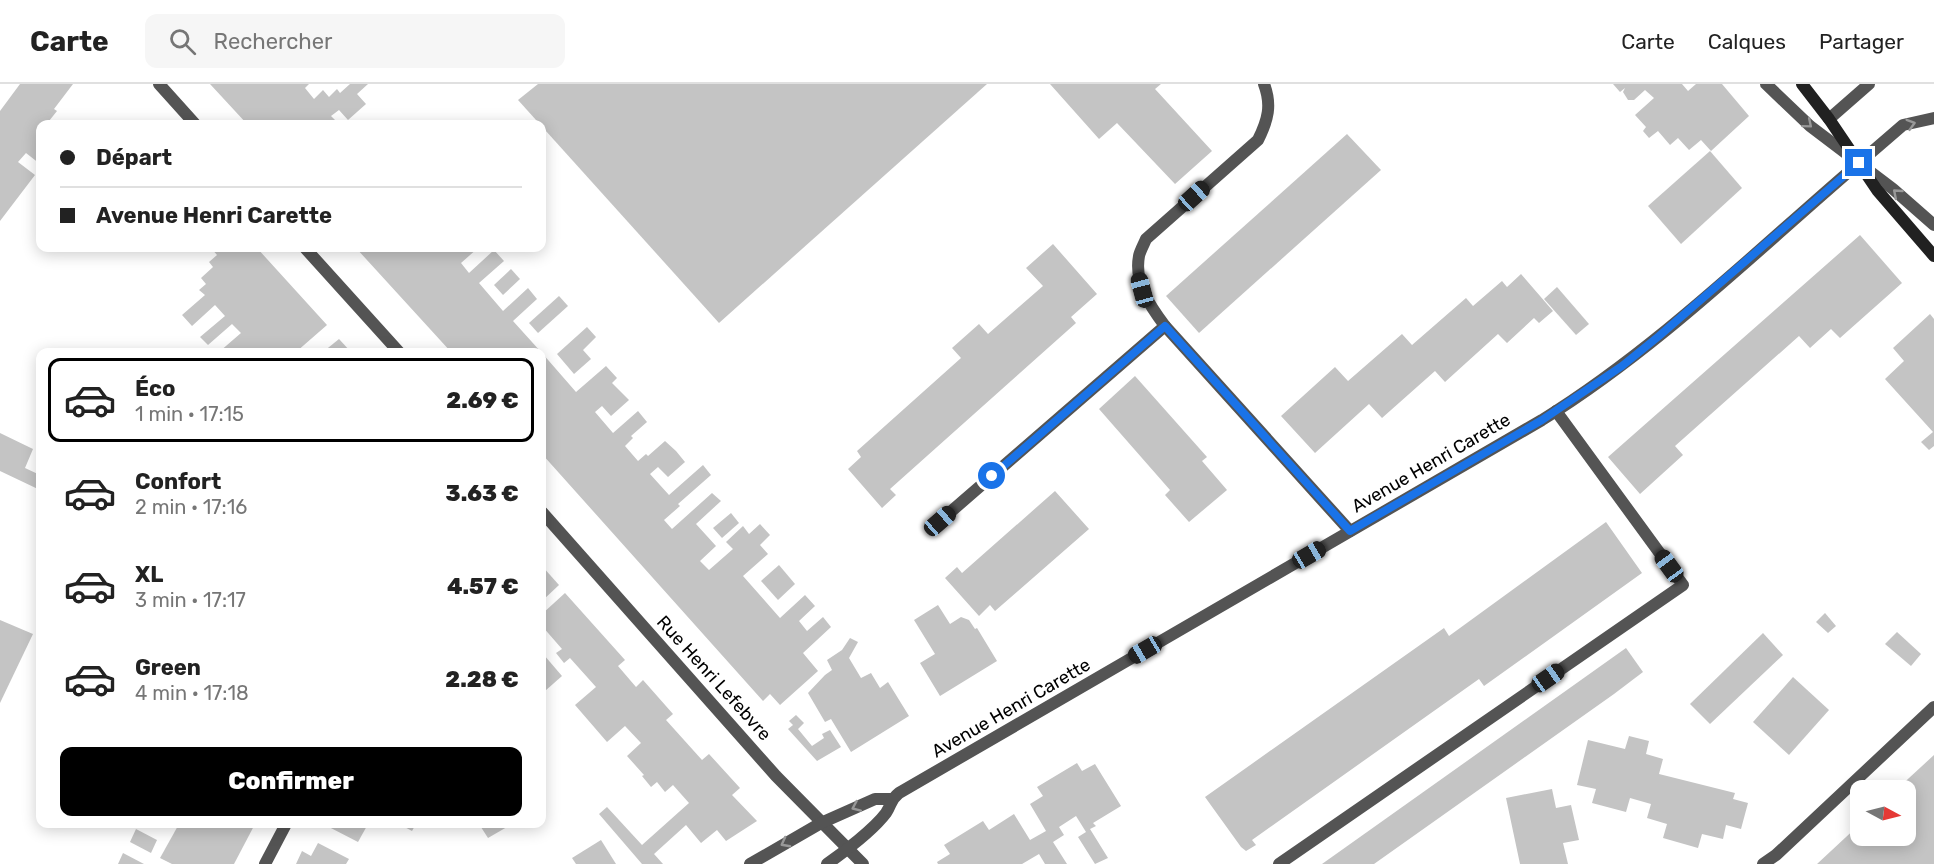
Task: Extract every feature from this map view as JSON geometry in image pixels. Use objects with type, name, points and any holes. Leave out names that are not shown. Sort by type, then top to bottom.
[{"type":"main road","points":[[1802,84],[1877,189],[1934,256]]},
{"type":"street","points":[[159,84],[191,120]]},
{"type":"street","points":[[1264,84],[1269,110],[1258,140],[1146,239],[1139,256],[1138,274],[1150,307],[1165,326],[1350,531]]},
{"type":"street","points":[[1766,84],[1810,126],[1934,225]]},
{"type":"street","points":[[1829,119],[1869,84]]},
{"type":"street","name":"Avenue Henri Carette","points":[[750,864],[821,823],[874,799],[892,799],[1556,411],[1622,366],[1659,336],[1903,125],[1934,118]]},
{"type":"street","points":[[309,252],[395,348]]},
{"type":"street","points":[[940,521],[1165,326]]},
{"type":"street","points":[[1279,864],[1683,585],[1556,411]]},
{"type":"street","name":"Rue Henri Lefebvre","points":[[546,517],[776,776],[863,864]]},
{"type":"street","points":[[1763,864],[1780,860],[1934,706]]},
{"type":"street","name":"Avenue Henri Carette","points":[[827,864],[848,849],[886,812],[892,799]]},
{"type":"street","points":[[265,864],[284,828]]},
{"type":"building","points":[[20,84],[73,84],[54,109],[57,111],[50,120],[36,120],[36,161],[26,153],[18,162],[35,175],[0,221],[0,111]]},
{"type":"building","points":[[210,84],[309,84],[305,88],[314,99],[323,90],[329,97],[337,89],[340,93],[350,84],[368,84],[357,94],[366,104],[348,120],[339,110],[331,116],[335,120],[243,120]]},
{"type":"building","points":[[538,84],[987,84],[719,323],[546,131],[546,120],[536,120],[518,100]]},
{"type":"building","points":[[1050,84],[1161,84],[1155,89],[1212,151],[1175,184],[1117,123],[1099,139]]},
{"type":"building","points":[[1613,84],[1682,84],[1688,91],[1696,84],[1722,84],[1749,116],[1711,151],[1701,140],[1689,150],[1678,138],[1670,145],[1658,131],[1649,138],[1643,131],[1646,127],[1635,115],[1654,98],[1645,90],[1634,100],[1628,100],[1623,92],[1625,88],[1620,92]]},
{"type":"building","points":[[1347,134],[1381,170],[1199,333],[1166,296]]},
{"type":"building","points":[[1710,151],[1742,188],[1681,244],[1648,206]]},
{"type":"building","points":[[1860,235],[1902,283],[1840,338],[1831,329],[1810,348],[1799,336],[1675,446],[1683,455],[1640,494],[1608,457]]},
{"type":"building","points":[[1053,244],[1097,294],[1071,317],[1076,323],[890,489],[896,495],[882,508],[848,469],[861,457],[857,451],[961,358],[952,348],[979,324],[988,334],[1043,286],[1026,268]]},
{"type":"building","points":[[214,252],[261,252],[327,325],[301,348],[224,348],[241,333],[232,324],[208,345],[200,337],[225,316],[215,305],[192,326],[182,315],[205,295],[199,290],[206,284],[201,278],[213,267],[209,262],[217,255]]},
{"type":"building","points":[[360,252],[473,252],[461,263],[469,273],[492,252],[496,252],[504,261],[479,283],[503,311],[528,288],[537,299],[513,321],[537,348],[447,348]]},
{"type":"building","points":[[511,269],[520,279],[503,295],[494,285]]},
{"type":"building","points":[[1521,274],[1553,311],[1539,323],[1534,318],[1507,343],[1498,334],[1445,382],[1435,371],[1382,418],[1369,404],[1315,453],[1281,416],[1335,367],[1348,381],[1402,334],[1412,345],[1466,298],[1473,306],[1502,281],[1507,287]]},
{"type":"building","points":[[1557,287],[1589,324],[1576,335],[1544,299]]},
{"type":"building","points":[[559,296],[568,306],[538,333],[529,323]]},
{"type":"building","points":[[1930,314],[1934,319],[1934,446],[1929,450],[1921,442],[1933,432],[1885,379],[1904,361],[1893,348]]},
{"type":"building","points":[[587,327],[596,337],[583,350],[591,359],[574,374],[557,354]]},
{"type":"building","points":[[339,339],[347,348],[328,348]]},
{"type":"building","points":[[546,358],[576,392],[606,366],[617,378],[612,383],[629,400],[611,416],[602,406],[595,412],[613,433],[638,411],[647,422],[631,436],[633,438],[625,446],[638,461],[646,454],[648,456],[665,441],[676,451],[685,462],[668,477],[658,467],[650,474],[669,495],[703,465],[711,475],[678,504],[680,506],[664,520],[672,529],[712,493],[721,501],[696,524],[716,546],[700,561],[709,570],[733,549],[726,542],[743,526],[749,534],[760,524],[770,535],[760,545],[768,554],[743,576],[780,618],[805,595],[815,606],[799,621],[807,631],[823,617],[831,627],[803,653],[818,671],[780,705],[770,694],[763,701],[546,458]]},
{"type":"building","points":[[1135,376],[1207,457],[1202,461],[1227,490],[1189,522],[1165,495],[1170,490],[1099,409]]},
{"type":"building","points":[[0,433],[33,449],[25,468],[36,473],[36,488],[0,471]]},
{"type":"building","points":[[1055,491],[1089,529],[995,611],[990,605],[979,616],[945,578],[957,567],[962,573]]},
{"type":"building","points":[[731,513],[739,523],[722,538],[713,528]]},
{"type":"building","points":[[1606,522],[1642,573],[1484,686],[1479,679],[1252,840],[1256,845],[1246,851],[1241,847],[1205,797],[1444,628],[1449,636]]},
{"type":"building","points":[[779,565],[795,584],[778,600],[761,581]]},
{"type":"building","points":[[546,570],[559,585],[546,597]]},
{"type":"building","points":[[565,593],[625,660],[618,666],[636,687],[643,680],[673,714],[666,720],[702,760],[709,754],[740,788],[732,795],[757,821],[726,841],[717,830],[701,843],[686,825],[654,854],[663,864],[642,864],[599,814],[607,807],[642,845],[689,803],[673,785],[665,792],[657,782],[651,787],[642,776],[644,775],[627,756],[641,743],[625,726],[607,742],[575,705],[596,687],[570,658],[564,663],[556,653],[562,649],[546,631],[546,610]]},
{"type":"building","points":[[938,605],[950,624],[961,617],[969,620],[975,629],[977,628],[997,661],[940,696],[920,663],[935,654],[914,620]]},
{"type":"building","points":[[1825,613],[1836,626],[1828,633],[1816,622]]},
{"type":"building","points":[[0,620],[33,634],[0,703]]},
{"type":"building","points":[[1897,632],[1921,654],[1911,666],[1885,644]]},
{"type":"building","points":[[1763,633],[1783,655],[1710,724],[1690,704]]},
{"type":"building","points":[[850,638],[858,642],[849,658],[861,678],[871,673],[880,688],[888,682],[909,716],[851,752],[831,719],[825,722],[808,693],[832,670],[827,660],[842,650]]},
{"type":"building","points":[[1626,648],[1643,672],[1614,694],[1374,864],[1322,864]]},
{"type":"building","points":[[546,657],[562,676],[546,690]]},
{"type":"building","points":[[1793,677],[1829,710],[1789,755],[1753,722]]},
{"type":"building","points":[[796,715],[804,723],[798,729],[812,746],[824,738],[822,734],[830,730],[841,747],[817,761],[788,729],[793,725],[789,721]]},
{"type":"building","points":[[1629,736],[1649,741],[1646,754],[1663,759],[1659,774],[1735,793],[1733,799],[1748,803],[1741,829],[1726,825],[1723,839],[1702,834],[1698,848],[1663,838],[1667,824],[1647,818],[1651,804],[1630,798],[1626,812],[1592,803],[1596,789],[1577,785],[1588,740],[1625,749]]},
{"type":"building","points":[[1934,755],[1934,864],[1817,864],[1850,833],[1850,846],[1916,846],[1916,780],[1907,780]]},
{"type":"building","points":[[1077,763],[1082,771],[1095,764],[1121,806],[1093,823],[1096,826],[1090,829],[1108,858],[1095,864],[1078,837],[1086,832],[1076,816],[1059,827],[1064,835],[1053,842],[1067,864],[1045,864],[1039,854],[1022,864],[938,864],[937,862],[950,854],[944,845],[983,821],[989,830],[1014,814],[1030,840],[1046,831],[1030,804],[1043,796],[1037,787]]},
{"type":"building","points":[[1552,789],[1556,808],[1571,805],[1579,840],[1563,843],[1568,864],[1520,864],[1506,798]]},
{"type":"building","points":[[177,828],[253,828],[234,864],[172,864],[160,858]]},
{"type":"building","points":[[331,828],[366,828],[358,842]]},
{"type":"building","points":[[482,828],[505,828],[488,838]]},
{"type":"building","points":[[136,829],[157,840],[151,853],[130,842]]},
{"type":"building","points":[[601,840],[616,864],[576,864],[572,858]]},
{"type":"building","points":[[318,843],[349,859],[346,864],[296,864],[302,851],[311,856]]},
{"type":"building","points":[[123,853],[144,864],[118,864]]},
{"type":"route","points":[[992,476],[1165,326],[1350,531],[1542,420],[1622,366],[1859,163]]}]
